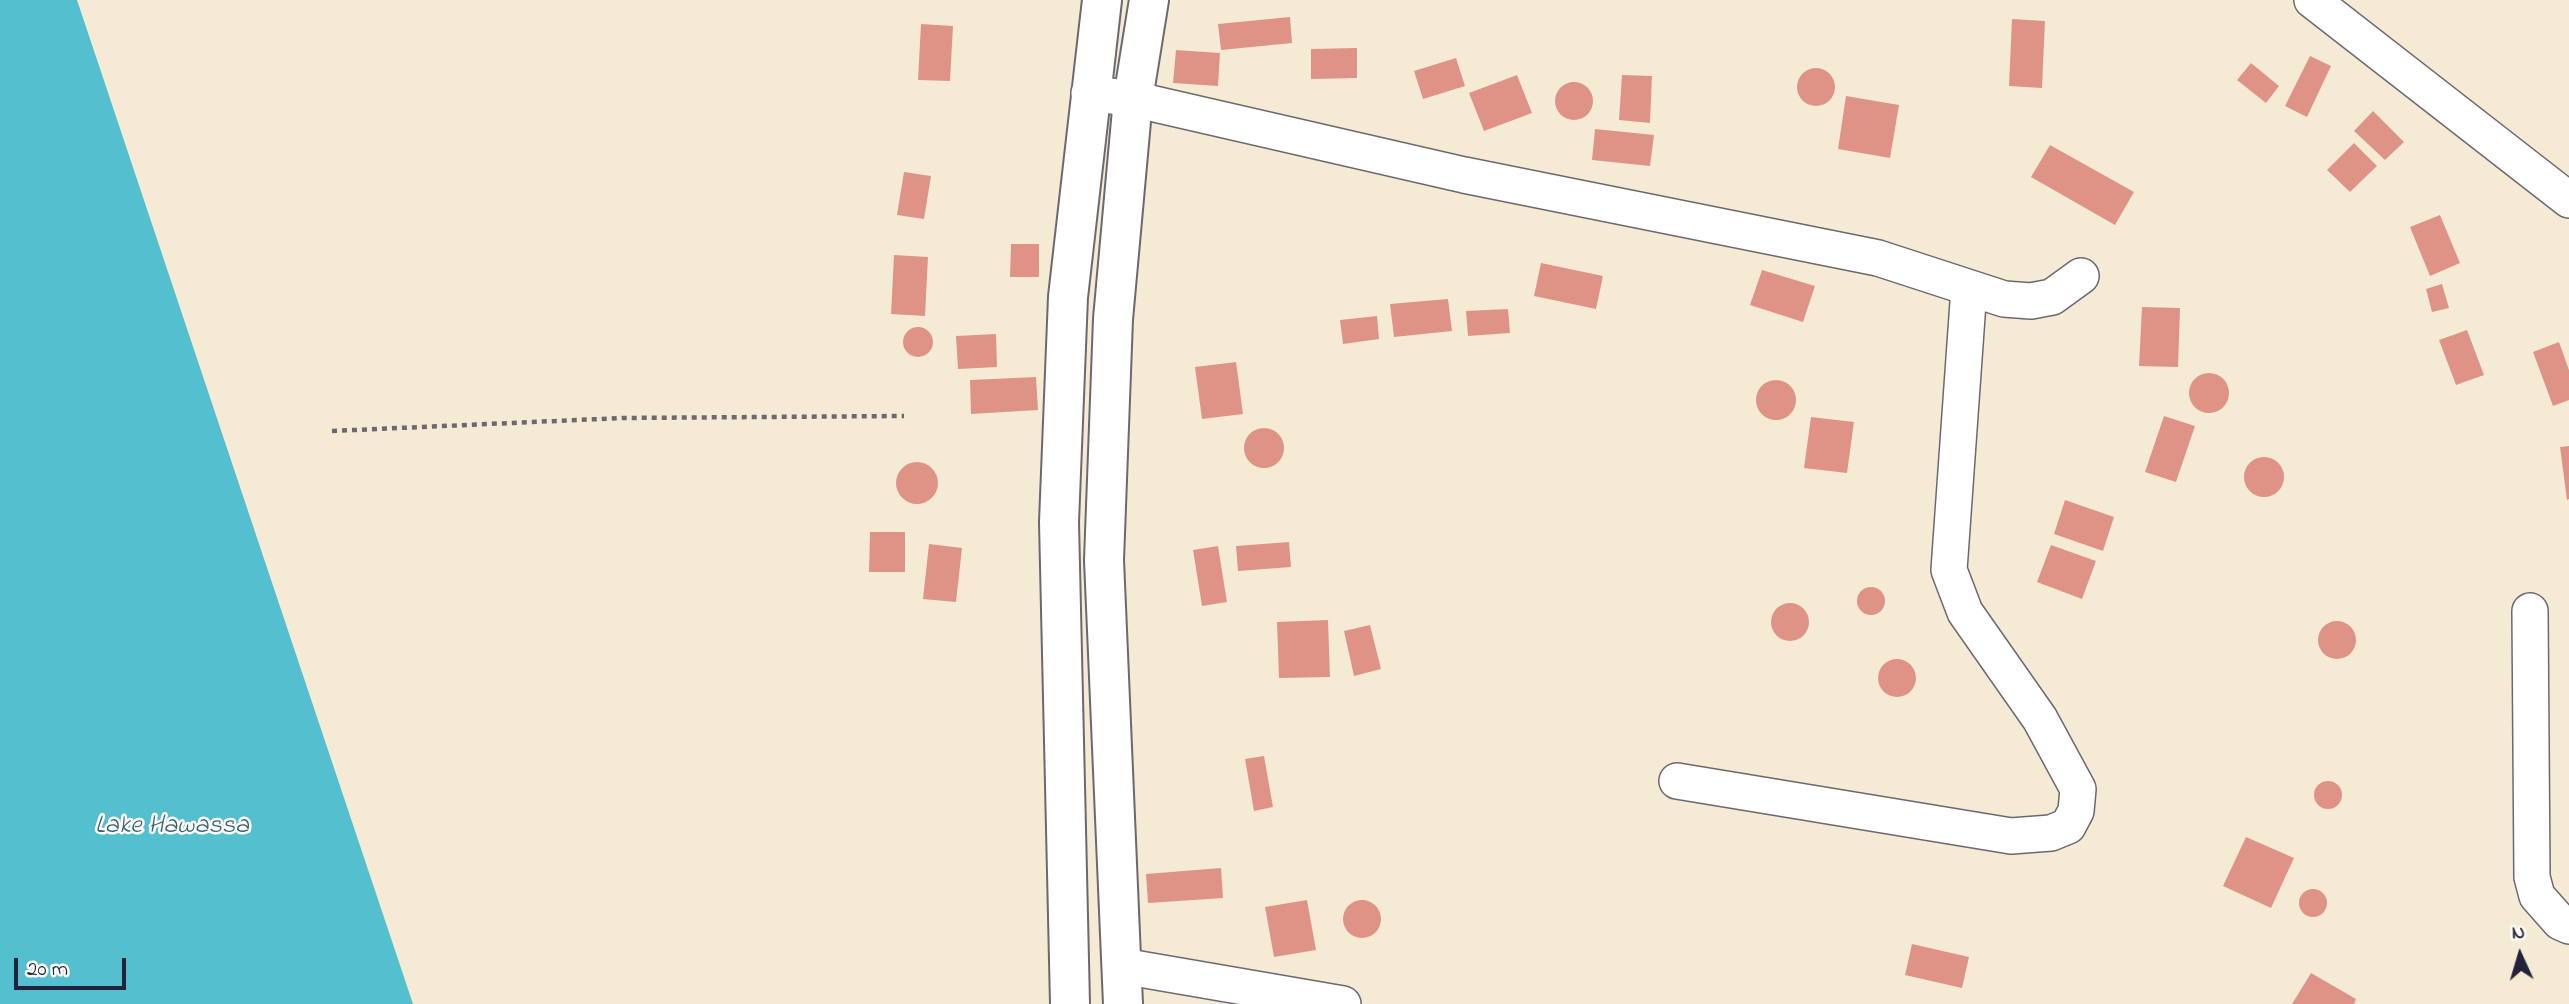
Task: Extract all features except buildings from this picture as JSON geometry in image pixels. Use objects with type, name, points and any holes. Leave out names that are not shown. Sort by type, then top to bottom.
[{"type":"main road","points":[[1070,1004],[1059,522],[1068,297],[1089,93],[1102,0]]},
{"type":"main road","points":[[1123,1004],[1104,560],[1113,319],[1133,99],[1149,0]]},
{"type":"street","points":[[2312,0],[2569,200]]},
{"type":"street","points":[[1089,93],[1133,99],[1464,175],[1878,258],[2004,299],[2031,301],[2052,297],[2081,276]]},
{"type":"street","points":[[1676,781],[2011,836],[2051,833],[2068,826],[2076,811],[2078,789],[2040,719],[1965,612],[1949,570],[1969,288]]},
{"type":"street","points":[[2530,611],[2532,877],[2537,896],[2560,922],[2569,926]]},
{"type":"street","points":[[1122,967],[1343,1004]]},
{"type":"path","points":[[332,431],[622,418],[904,416]]},
{"type":"water","name":"Lake Hawassa","points":[[0,0],[77,0],[413,1004],[0,1004]]}]
